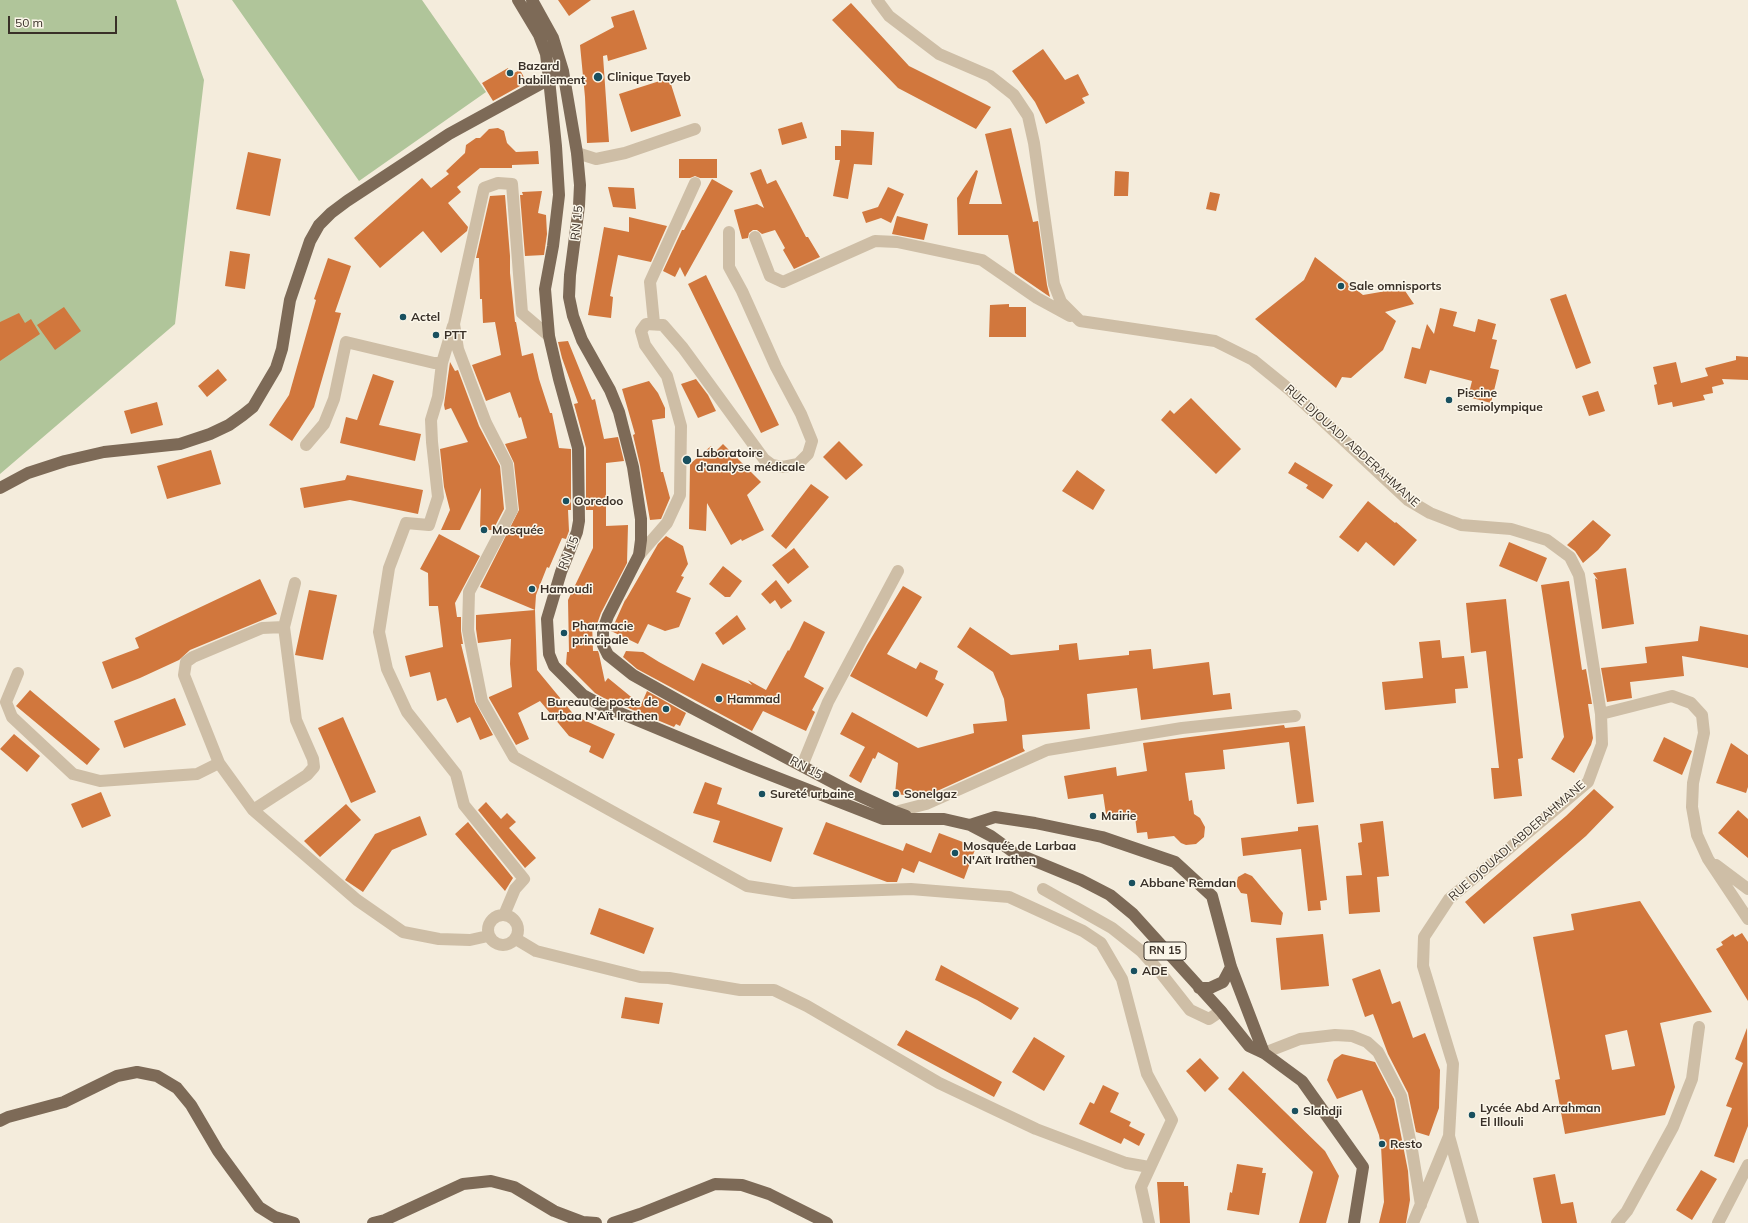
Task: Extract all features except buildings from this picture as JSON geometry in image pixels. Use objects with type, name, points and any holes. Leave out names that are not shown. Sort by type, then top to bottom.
[{"type":"main road","name":"RN 15","points":[[518,0],[539,35],[546,54],[556,146],[559,195],[553,246],[545,289],[549,336],[559,380],[578,448],[577,532],[558,580],[547,619],[550,654],[554,666],[583,695],[621,713],[752,768],[883,819],[944,819],[970,825],[991,836],[1013,852],[1081,880],[1110,895],[1133,914],[1221,1011],[1249,1046],[1264,1054],[1302,1081],[1363,1167],[1354,1223]]},
{"type":"main road","name":"RN 15","points":[[532,0],[553,38],[563,71],[577,152],[580,184],[579,206],[570,275],[569,297],[573,316],[582,340],[610,390],[619,412],[633,467],[641,519],[639,555],[608,616],[603,630],[604,645],[608,655],[633,675],[692,708],[849,791],[895,812],[915,818]]},
{"type":"main road","points":[[0,488],[28,473],[65,461],[104,452],[180,444],[210,434],[229,425],[243,415],[253,406],[276,368],[282,349],[290,300],[310,241],[319,225],[331,213],[347,201],[449,134],[563,71]]},
{"type":"main road","points":[[970,825],[995,817],[1035,823],[1102,837],[1175,862],[1212,896],[1231,968],[1264,1054]]},
{"type":"main road","points":[[1199,988],[1210,988],[1223,982],[1231,968]]},
{"type":"main road","points":[[0,1120],[64,1102],[118,1076],[137,1072],[157,1076],[178,1088],[218,1151],[259,1207],[275,1217],[294,1223]]},
{"type":"main road","points":[[373,1223],[386,1220],[463,1184],[490,1181],[514,1187],[554,1211],[583,1222],[596,1223]]},
{"type":"main road","points":[[613,1223],[640,1214],[715,1184],[742,1185],[769,1194],[827,1223]]},
{"type":"street","points":[[877,0],[889,16],[939,54],[990,76],[1014,95],[1028,116],[1034,143],[1054,284],[1061,302],[1080,321]]},
{"type":"street","points":[[577,152],[596,159],[625,153],[695,129]]},
{"type":"street","points":[[504,914],[515,889],[524,879],[464,805],[456,774],[407,712],[386,668],[379,632],[388,568],[406,523],[429,525],[438,497],[432,442],[432,420],[438,397],[442,363],[454,324],[484,188],[498,183],[512,184],[522,313],[549,336]]},
{"type":"street","points":[[654,323],[650,282],[695,183]]},
{"type":"street","points":[[639,555],[667,523],[680,495],[682,426],[667,376],[645,345],[641,332],[646,324],[654,323],[663,325],[683,348],[764,459],[772,465],[783,467],[798,464],[808,454],[812,441],[801,414],[776,367],[742,291],[729,267],[729,232]]},
{"type":"street","name":"RUE DJOUADI ABDERAHMANE","points":[[755,237],[770,276],[783,282],[875,241],[897,242],[982,260],[1037,298],[1080,321],[1215,341],[1253,360],[1290,390],[1408,500],[1430,514],[1461,525],[1511,528],[1547,540],[1570,558],[1579,575],[1601,714],[1602,744],[1588,782],[1448,899],[1424,937],[1423,966],[1453,1064],[1449,1136],[1413,1223]]},
{"type":"street","points":[[454,324],[461,356],[486,423],[507,464],[512,510],[469,592],[468,630],[482,701],[514,758],[747,886],[793,893],[911,889],[1009,897],[1083,931],[1101,943],[1122,979],[1147,1074],[1172,1120],[1140,1187],[1149,1223]]},
{"type":"street","points":[[306,445],[324,424],[334,399],[346,342],[434,363],[442,363]]},
{"type":"street","points":[[802,766],[828,702],[898,571]]},
{"type":"street","points":[[253,810],[308,775],[314,767],[313,759],[296,720],[284,627],[295,583]]},
{"type":"street","points":[[284,627],[262,628],[193,657],[186,662],[184,675],[219,762],[253,810],[357,900],[403,932],[438,939],[470,940],[488,936]]},
{"type":"street","points":[[18,673],[6,702],[12,717],[73,774],[100,781],[197,774],[219,762]]},
{"type":"street","points":[[1601,714],[1672,696],[1691,703],[1702,715],[1704,733],[1694,783],[1692,807],[1697,835],[1708,859],[1748,919]]},
{"type":"street","points":[[895,812],[926,804],[1047,750],[1182,728],[1295,716]]},
{"type":"street","points":[[1708,859],[1748,889]]},
{"type":"street","points":[[1043,889],[1112,928],[1141,951],[1190,1010],[1209,1019],[1221,1011]]},
{"type":"street","points":[[504,914],[514,919],[517,923],[518,934],[512,943],[503,946],[494,943],[488,936],[488,926],[494,917],[504,914]]},
{"type":"street","points":[[1101,943],[1112,928]]},
{"type":"street","points":[[516,939],[536,951],[640,977],[669,978],[740,990],[774,990],[807,1006],[939,1083],[1036,1129],[1126,1163],[1149,1167]]},
{"type":"street","points":[[1617,1223],[1627,1211],[1672,1127],[1692,1079],[1699,1027]]},
{"type":"street","points":[[1264,1054],[1300,1039],[1335,1035],[1352,1036],[1367,1042],[1378,1052],[1401,1096],[1421,1205]]},
{"type":"street","points":[[1449,1136],[1473,1223]]},
{"type":"street","points":[[1718,1223],[1748,1165]]},
{"type":"green space","points":[[0,0],[176,0],[204,80],[175,324],[0,474]]},
{"type":"green space","points":[[232,0],[422,0],[486,92],[359,181]]},
{"type":"place","name":"Bazard habillement","points":[[510,73]]},
{"type":"place","name":"Clinique Tayeb","points":[[598,77]]},
{"type":"place","name":"Sale omnisports","points":[[1341,286]]},
{"type":"place","name":"Actel","points":[[403,317]]},
{"type":"place","name":"PTT","points":[[436,335]]},
{"type":"place","name":"Piscine semiolympique","points":[[1449,400]]},
{"type":"place","name":"Laboratoire d'analyse médicale","points":[[687,460]]},
{"type":"place","name":"Ooredoo","points":[[566,501]]},
{"type":"place","name":"Mosquée","points":[[484,530]]},
{"type":"place","name":"Hamoudi","points":[[532,589]]},
{"type":"place","name":"Pharmacie principale","points":[[564,633]]},
{"type":"place","name":"Hammad","points":[[719,699]]},
{"type":"place","name":"Bureau de poste de Larbaa N'Aït Irathen","points":[[666,709]]},
{"type":"place","name":"Sureté urbaine","points":[[762,794]]},
{"type":"place","name":"Sonelgaz","points":[[896,794]]},
{"type":"place","name":"Mairie","points":[[1093,816]]},
{"type":"place","name":"Mosquée de Larbaa N'Aït Irathen","points":[[955,853]]},
{"type":"place","name":"Abbane Remdan","points":[[1132,883]]},
{"type":"place","name":"ADE","points":[[1134,971]]},
{"type":"place","name":"Slahdji","points":[[1295,1111]]},
{"type":"place","name":"Lycée Abd Arrahman El Illouli","points":[[1472,1115]]},
{"type":"place","name":"Resto","points":[[1382,1144]]}]
